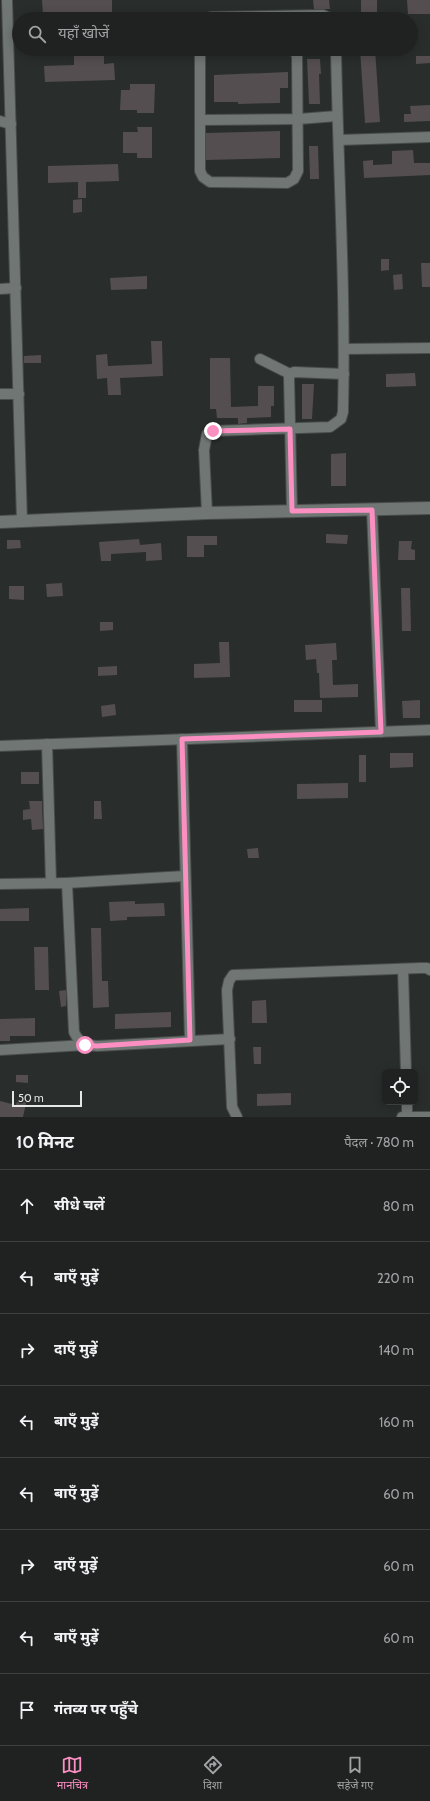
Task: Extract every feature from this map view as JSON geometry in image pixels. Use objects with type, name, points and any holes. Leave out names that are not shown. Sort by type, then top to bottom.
[{"type":"street","points":[[7,0],[22,522]]},
{"type":"street","points":[[200,56],[200,171],[203,177],[210,182],[287,182],[294,179],[298,171],[299,119],[297,56]]},
{"type":"street","points":[[207,514],[204,450],[207,434],[213,431],[330,427],[341,419],[343,412],[344,349],[336,56]]},
{"type":"street","points":[[0,89],[10,83]]},
{"type":"street","points":[[201,120],[299,119],[337,116]]},
{"type":"street","points":[[0,120],[11,124]]},
{"type":"street","points":[[339,140],[430,137]]},
{"type":"street","points":[[0,289],[16,288]]},
{"type":"street","points":[[344,349],[430,348]]},
{"type":"street","points":[[260,359],[290,374],[294,372],[344,374]]},
{"type":"street","points":[[290,374],[292,511]]},
{"type":"street","points":[[0,394],[19,394]]},
{"type":"street","points":[[0,522],[292,511],[430,508]]},
{"type":"street","points":[[372,510],[381,732]]},
{"type":"street","points":[[0,746],[430,730]]},
{"type":"street","points":[[182,739],[190,1040]]},
{"type":"street","points":[[47,744],[51,883]]},
{"type":"street","points":[[0,884],[66,883],[185,876]]},
{"type":"street","points":[[66,883],[74,1032],[77,1038],[85,1045]]},
{"type":"street","points":[[236,1117],[232,1107],[227,990],[229,981],[233,976],[427,968],[430,970]]},
{"type":"street","points":[[403,969],[406,1069]]},
{"type":"street","points":[[0,1050],[230,1039]]},
{"type":"street","points":[[407,1105],[407,1117]]},
{"type":"street","points":[[402,1117],[430,1117]]},
{"type":"building","points":[[42,0],[112,0],[112,12],[43,12]]},
{"type":"building","points":[[313,0],[329,0],[330,9],[314,9]]},
{"type":"building","points":[[361,0],[377,0],[377,12],[361,12]]},
{"type":"building","points":[[407,0],[430,0],[430,14],[408,12]]},
{"type":"building","points":[[74,56],[104,56],[104,64],[114,63],[115,80],[45,82],[44,66],[74,65]]},
{"type":"building","points":[[360,56],[375,56],[380,122],[365,123]]},
{"type":"building","points":[[416,56],[430,56],[430,63],[416,64]]},
{"type":"building","points":[[307,59],[320,59],[320,104],[309,104]]},
{"type":"building","points":[[288,72],[288,88],[280,88],[280,103],[238,104],[238,102],[214,102],[214,75]]},
{"type":"building","points":[[130,84],[155,84],[154,113],[137,113],[137,110],[120,110],[121,90],[130,90]]},
{"type":"building","points":[[430,105],[430,121],[404,122],[404,114],[411,114],[410,106]]},
{"type":"building","points":[[137,127],[152,127],[152,158],[137,158],[137,153],[123,153],[123,132],[138,132]]},
{"type":"building","points":[[280,131],[280,158],[206,160],[206,133]]},
{"type":"building","points":[[309,146],[318,146],[319,179],[310,179]]},
{"type":"building","points":[[413,150],[414,163],[430,163],[430,175],[364,178],[363,161],[373,160],[373,165],[392,164],[392,151]]},
{"type":"building","points":[[118,164],[119,181],[86,182],[86,198],[78,198],[78,182],[48,183],[48,166]]},
{"type":"building","points":[[82,199],[82,212],[73,213],[73,200]]},
{"type":"building","points":[[381,259],[389,259],[389,270],[381,271]]},
{"type":"building","points":[[421,263],[430,263],[430,287],[422,287]]},
{"type":"building","points":[[402,274],[403,289],[394,290],[393,275]]},
{"type":"building","points":[[147,276],[147,289],[111,290],[110,278]]},
{"type":"building","points":[[151,341],[162,341],[163,376],[120,378],[121,395],[108,395],[107,378],[97,379],[96,355],[107,354],[108,366],[152,364]]},
{"type":"building","points":[[41,355],[41,363],[24,363],[24,356]]},
{"type":"building","points":[[210,358],[230,358],[231,407],[258,406],[258,386],[274,386],[274,406],[271,406],[271,417],[247,418],[247,423],[238,424],[238,418],[217,418],[216,409],[210,409]]},
{"type":"building","points":[[415,373],[416,386],[386,387],[386,374]]},
{"type":"building","points":[[302,384],[314,384],[312,419],[302,419]]},
{"type":"building","points":[[346,453],[346,486],[331,486],[331,454]]},
{"type":"building","points":[[326,534],[348,535],[347,544],[326,543]]},
{"type":"building","points":[[187,536],[217,536],[217,545],[204,545],[204,557],[187,557]]},
{"type":"building","points":[[139,539],[140,545],[161,543],[162,560],[146,561],[146,552],[111,554],[111,561],[101,561],[99,542]]},
{"type":"building","points":[[7,540],[20,540],[21,548],[7,549]]},
{"type":"building","points":[[399,541],[412,541],[411,549],[415,550],[415,560],[398,560]]},
{"type":"building","points":[[62,583],[63,596],[47,597],[46,584]]},
{"type":"building","points":[[9,586],[24,586],[24,600],[9,599]]},
{"type":"building","points":[[401,588],[410,588],[411,631],[402,631]]},
{"type":"building","points":[[100,622],[113,622],[113,630],[100,631]]},
{"type":"building","points":[[219,642],[229,642],[230,677],[194,678],[194,664],[220,663]]},
{"type":"building","points":[[336,643],[337,660],[332,660],[333,685],[358,684],[358,697],[320,698],[319,673],[317,673],[316,659],[306,660],[305,645]]},
{"type":"building","points":[[117,666],[117,675],[98,676],[98,667]]},
{"type":"building","points":[[294,700],[322,700],[322,712],[294,712]]},
{"type":"building","points":[[420,700],[420,718],[403,718],[402,701]]},
{"type":"building","points":[[115,704],[116,715],[102,717],[101,706]]},
{"type":"building","points":[[390,753],[413,753],[413,767],[390,768]]},
{"type":"building","points":[[359,755],[366,755],[366,782],[359,782]]},
{"type":"building","points":[[21,772],[39,772],[39,784],[21,784]]},
{"type":"building","points":[[348,783],[348,798],[297,799],[297,784]]},
{"type":"building","points":[[29,801],[42,801],[43,829],[32,830],[31,819],[23,820],[23,810],[30,809]]},
{"type":"building","points":[[94,801],[101,801],[102,819],[94,819]]},
{"type":"building","points":[[258,848],[259,858],[248,858],[247,849]]},
{"type":"building","points":[[135,901],[135,904],[164,903],[165,916],[127,917],[127,920],[110,921],[109,902]]},
{"type":"building","points":[[29,908],[29,921],[0,921],[0,909]]},
{"type":"building","points":[[91,928],[101,928],[102,981],[108,981],[109,1007],[93,1008]]},
{"type":"building","points":[[34,947],[48,947],[49,990],[35,990]]},
{"type":"building","points":[[66,990],[66,1006],[61,1007],[59,991]]},
{"type":"building","points":[[266,1000],[267,1023],[252,1023],[252,1001]]},
{"type":"building","points":[[171,1012],[171,1027],[115,1029],[115,1014]]},
{"type":"building","points":[[35,1018],[35,1036],[10,1036],[10,1041],[0,1041],[0,1019]]},
{"type":"building","points":[[253,1047],[261,1047],[261,1064],[254,1064]]},
{"type":"building","points":[[16,1075],[28,1075],[28,1083],[16,1082]]},
{"type":"building","points":[[291,1093],[291,1105],[257,1106],[257,1094]]},
{"type":"building","points":[[18,1097],[27,1099],[23,1117],[0,1117],[0,1101],[16,1105]]},
{"type":"route","points":[[85,1045],[97,1046],[190,1040],[182,739],[381,732],[372,510],[292,511],[290,429],[213,431]]}]
